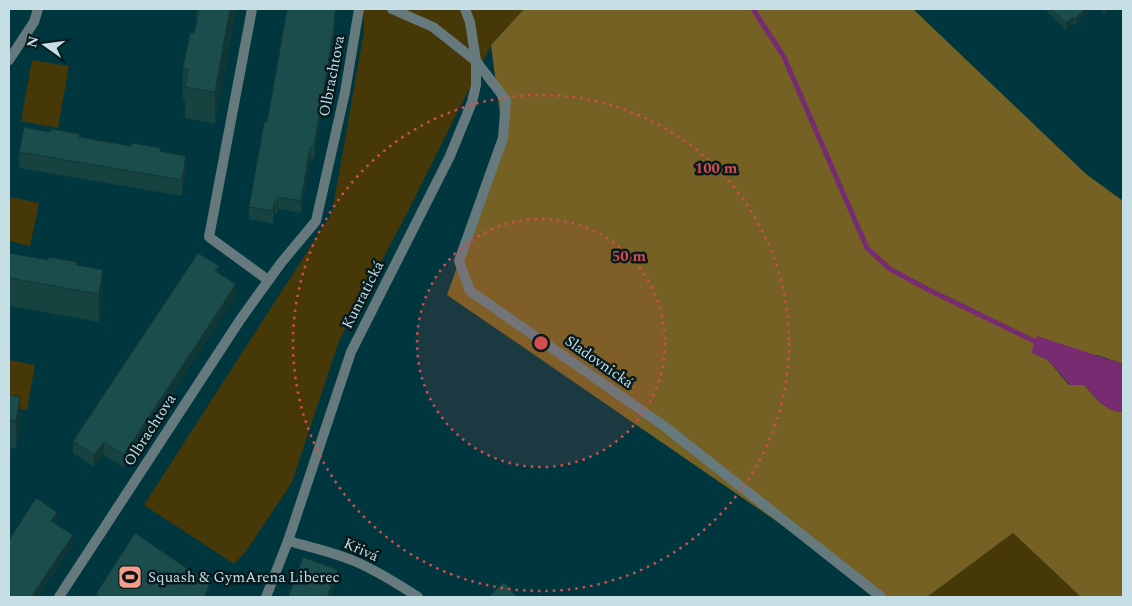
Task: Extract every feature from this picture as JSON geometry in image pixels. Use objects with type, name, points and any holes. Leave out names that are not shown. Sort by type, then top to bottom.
[{"type":"street","points":[[9,60],[34,22],[38,9]]},
{"type":"street","points":[[252,9],[209,238],[268,280]]},
{"type":"street","name":"Olbrachtova","points":[[59,597],[208,368],[268,280],[316,221],[345,92],[359,9]]},
{"type":"street","points":[[392,9],[433,27],[476,61]]},
{"type":"street","name":"Kunratická","points":[[266,597],[288,541],[351,352],[454,147],[472,102],[476,85],[476,61],[470,22],[465,9]]},
{"type":"street","name":"Sladovnická","points":[[476,61],[506,100],[503,138],[459,261],[470,291],[664,426],[881,597]]},
{"type":"street","name":"Křivá","points":[[288,541],[354,561],[418,597]]},
{"type":"shaded area","points":[[363,9],[524,9],[491,45],[405,217],[339,341],[292,482],[246,551],[234,564],[144,505],[332,213],[364,32]]},
{"type":"shaded area","points":[[524,9],[913,9],[1086,174],[1123,201],[1123,364],[1097,355],[1048,360],[1069,385],[1084,385],[1106,407],[1123,412],[1123,597],[1081,597],[1013,533],[927,597],[887,597],[447,295],[503,138],[491,45]]},
{"type":"shaded area","points":[[32,60],[69,66],[58,128],[21,121]]},
{"type":"shaded area","points":[[11,197],[39,203],[30,246],[9,241]]},
{"type":"shaded area","points":[[1037,336],[1123,364],[1123,412],[1106,407],[1084,385],[1070,385],[1048,360],[1031,353]]},
{"type":"shaded area","points":[[10,360],[35,365],[27,410],[9,407]]},
{"type":"shaded area","points":[[1013,533],[1081,597],[927,597]]},
{"type":"building","points":[[199,9],[230,9],[215,92],[185,87],[188,69],[183,68],[190,33],[194,33]]},
{"type":"building","points":[[287,9],[336,9],[314,147],[310,147],[301,201],[278,197],[273,211],[249,207],[264,122],[267,122]]},
{"type":"building","points":[[1051,9],[1085,9],[1075,19],[1073,17],[1066,23]]},
{"type":"building","points":[[24,127],[50,132],[51,129],[79,134],[79,137],[131,146],[132,143],[160,148],[160,151],[186,156],[182,180],[19,152]]},
{"type":"building","points":[[9,253],[48,260],[48,257],[77,262],[77,265],[103,270],[99,294],[9,278]]},
{"type":"building","points":[[198,253],[219,266],[215,271],[236,284],[124,455],[104,442],[94,455],[73,441]]},
{"type":"building","points":[[9,395],[20,397],[16,421],[9,420]]},
{"type":"building","points":[[36,498],[57,512],[51,521],[73,535],[31,597],[9,597],[9,540]]},
{"type":"building","points":[[135,533],[210,584],[204,597],[100,597],[96,594]]},
{"type":"building","points":[[303,557],[338,570],[327,597],[288,597]]},
{"type":"building","points":[[504,582],[517,597],[488,597]]},
{"type":"waterway","points":[[753,9],[784,57],[867,248],[890,269],[1040,344]]},
{"type":"place","name":"Squash & GymArena Liberec","points":[[130,577]]}]
